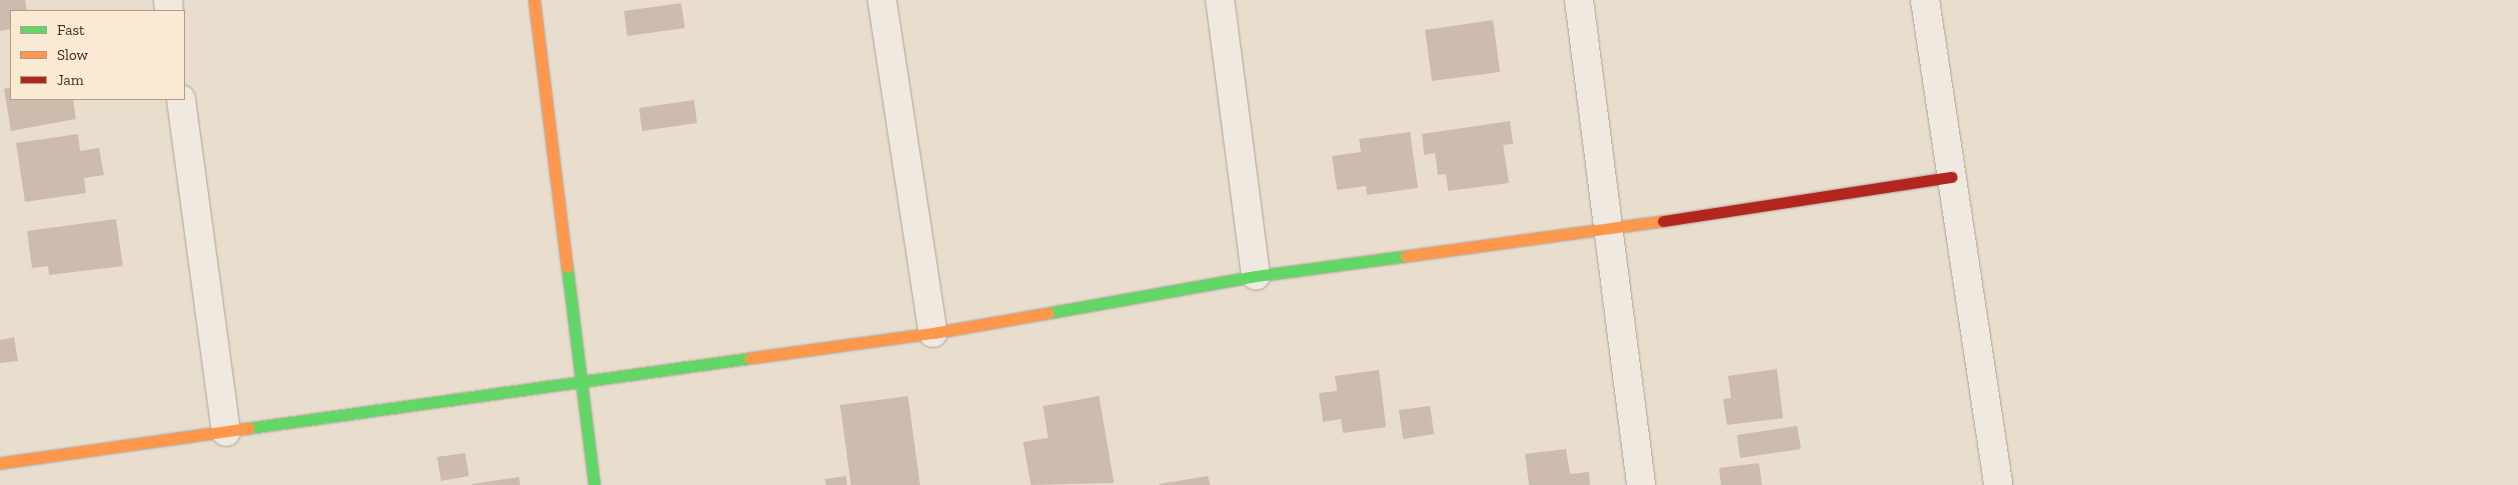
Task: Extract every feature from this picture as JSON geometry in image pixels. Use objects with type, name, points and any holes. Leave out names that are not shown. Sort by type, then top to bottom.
[{"type":"street","points":[[534,0],[594,485]]},
{"type":"street","points":[[882,0],[932,333]]},
{"type":"street","points":[[1220,0],[1256,276]]},
{"type":"street","points":[[1578,0],[1641,485]]},
{"type":"street","points":[[1925,0],[1998,485]]},
{"type":"street","points":[[181,100],[226,432]]},
{"type":"street","points":[[0,463],[932,333],[1256,276],[1608,229],[1952,177]]},
{"type":"building","points":[[0,0],[25,0],[27,10],[10,10],[10,29],[0,31]]},
{"type":"building","points":[[681,3],[685,28],[627,36],[624,11]]},
{"type":"building","points":[[1493,20],[1500,72],[1432,81],[1425,30]]},
{"type":"building","points":[[10,87],[10,100],[73,100],[76,119],[11,131],[4,89]]},
{"type":"building","points":[[694,100],[697,123],[642,131],[639,108]]},
{"type":"building","points":[[1510,121],[1513,144],[1503,145],[1509,183],[1448,191],[1446,174],[1438,175],[1435,153],[1424,155],[1422,134]]},
{"type":"building","points":[[1410,132],[1418,188],[1367,195],[1366,186],[1337,190],[1332,156],[1361,152],[1359,139]]},
{"type":"building","points":[[78,134],[80,151],[99,148],[104,175],[84,178],[86,193],[25,202],[16,143]]},
{"type":"building","points":[[116,219],[123,266],[49,275],[48,266],[32,268],[27,231]]},
{"type":"building","points":[[14,337],[18,361],[0,363],[0,340]]},
{"type":"building","points":[[1777,369],[1783,418],[1727,425],[1723,399],[1731,398],[1728,376]]},
{"type":"building","points":[[1379,370],[1386,427],[1343,433],[1341,419],[1323,422],[1319,393],[1337,391],[1335,376]]},
{"type":"building","points":[[908,396],[920,485],[851,485],[840,405]]},
{"type":"building","points":[[1099,396],[1114,483],[1031,485],[1023,442],[1048,438],[1043,406]]},
{"type":"building","points":[[1430,406],[1434,434],[1403,439],[1399,410]]},
{"type":"building","points":[[1797,426],[1801,449],[1740,458],[1737,435]]},
{"type":"building","points":[[1566,449],[1570,474],[1589,472],[1590,485],[1529,485],[1525,454]]},
{"type":"building","points":[[465,453],[469,476],[441,481],[437,457]]},
{"type":"building","points":[[1759,463],[1762,485],[1721,485],[1719,468]]},
{"type":"building","points":[[846,476],[847,485],[826,485],[825,479]]},
{"type":"building","points":[[1208,476],[1210,485],[1159,484]]},
{"type":"building","points":[[519,477],[520,485],[472,485],[472,484]]},
{"type":"traffic: fast","points":[[1048,313],[1256,276],[1406,256]]},
{"type":"traffic: fast","points":[[567,267],[594,485]]},
{"type":"traffic: fast","points":[[249,428],[750,358]]},
{"type":"traffic: slow","points":[[534,0],[567,267]]},
{"type":"traffic: slow","points":[[1406,256],[1663,221]]},
{"type":"traffic: slow","points":[[750,358],[933,333],[1048,313]]},
{"type":"traffic: slow","points":[[0,463],[249,428]]},
{"type":"traffic: jam","points":[[1663,221],[1952,177]]}]
